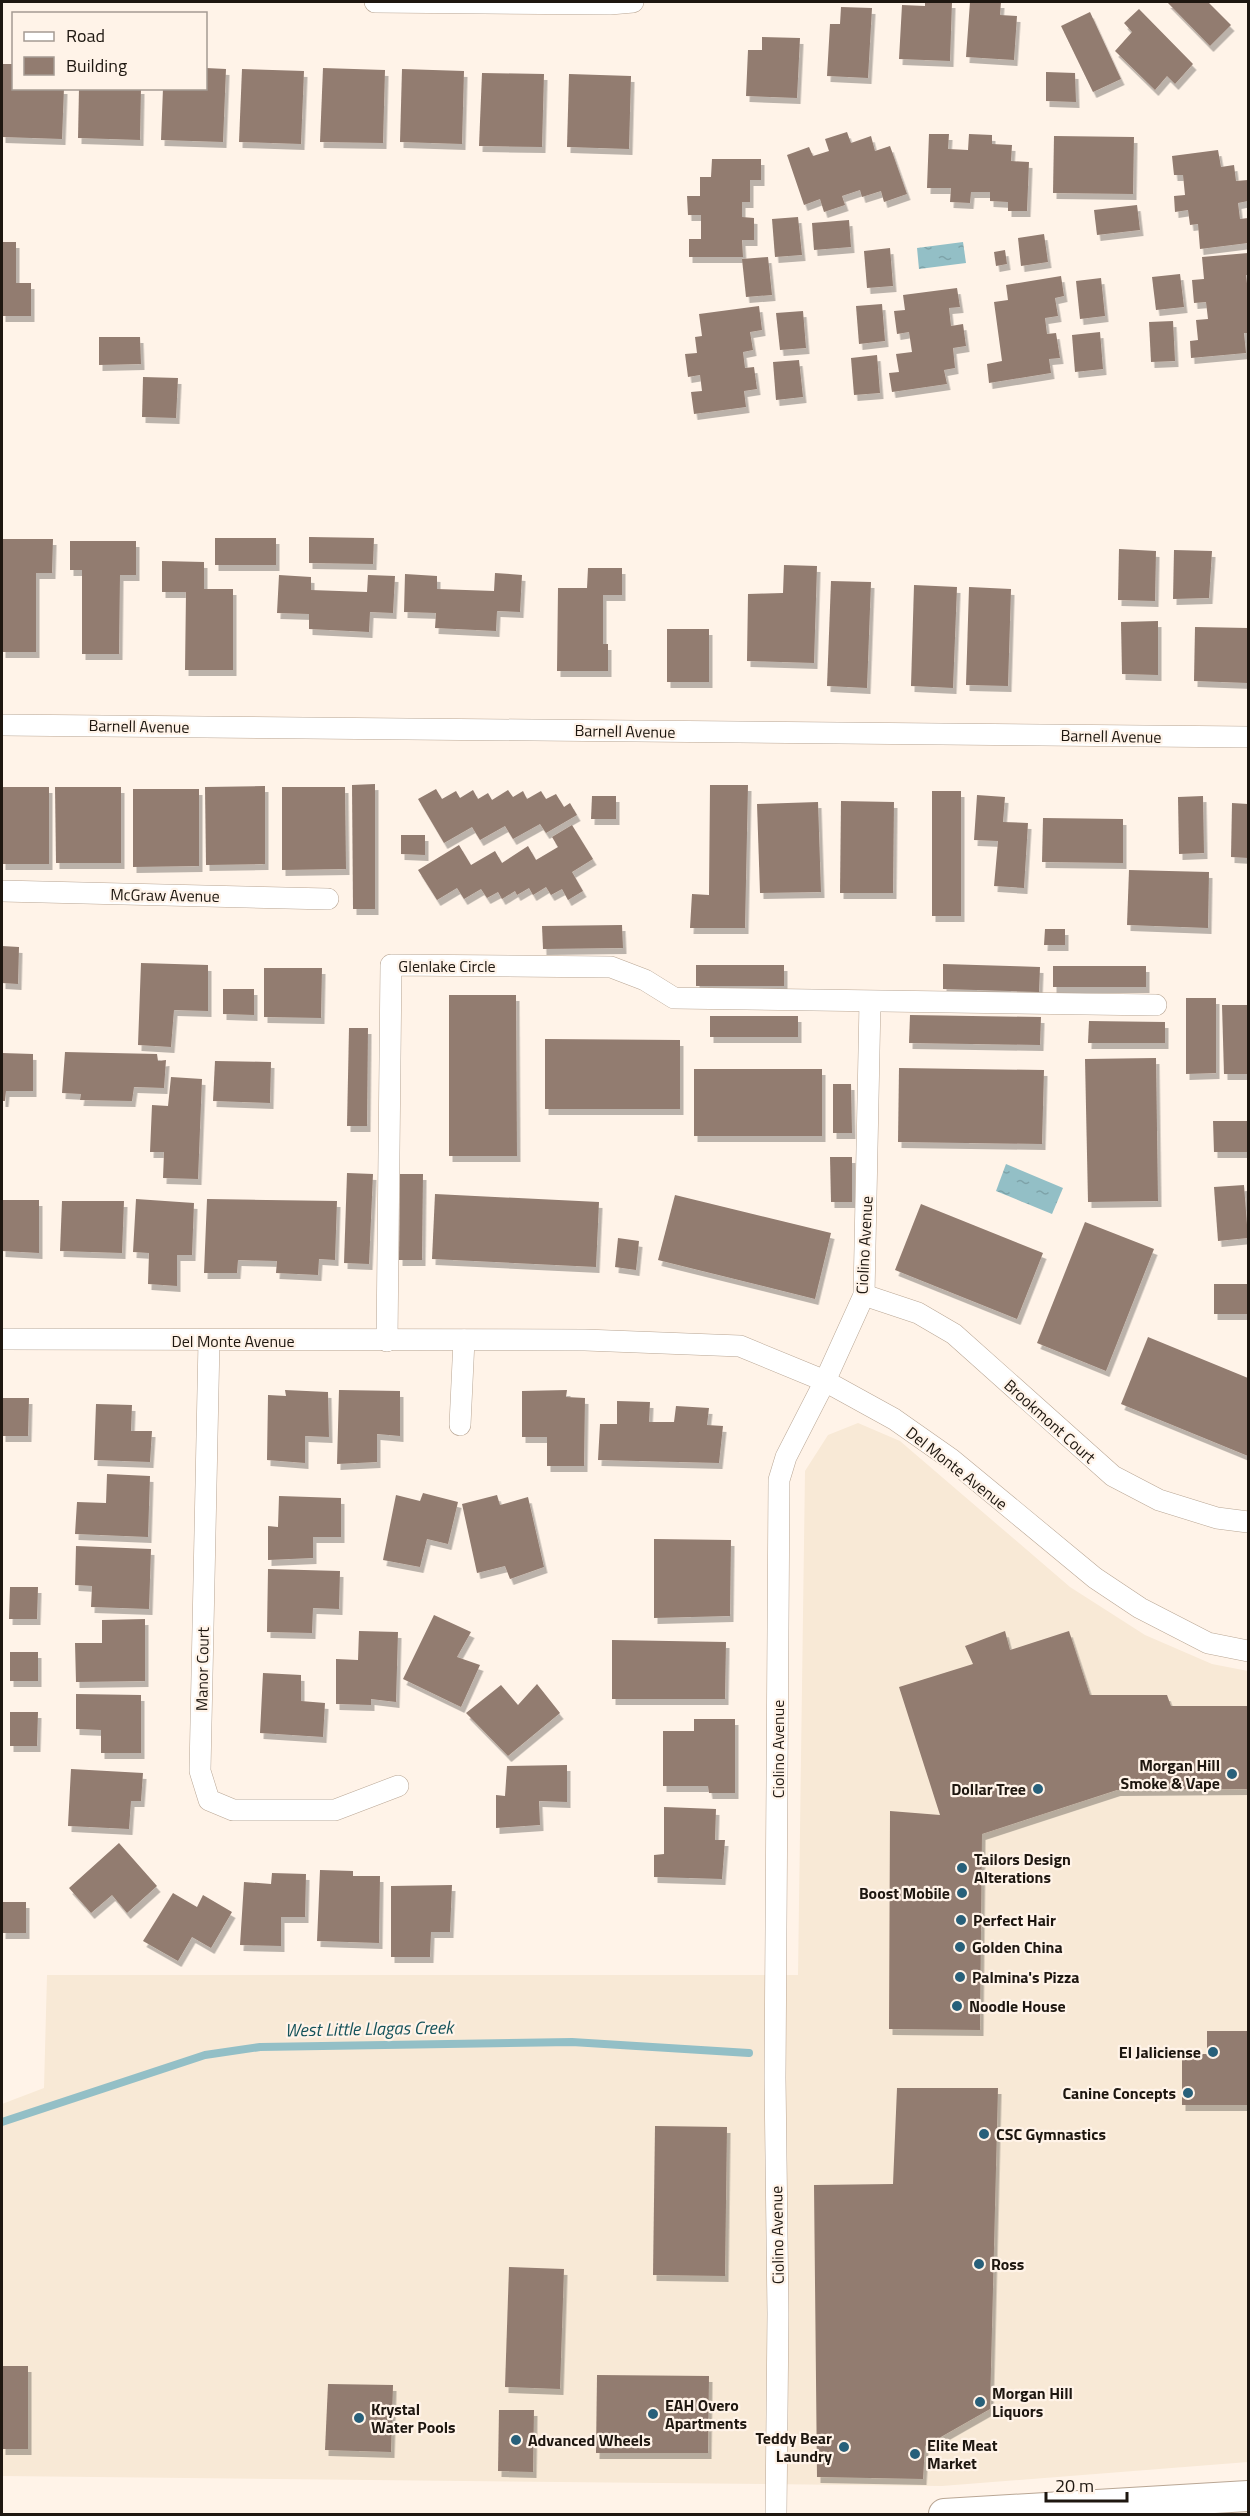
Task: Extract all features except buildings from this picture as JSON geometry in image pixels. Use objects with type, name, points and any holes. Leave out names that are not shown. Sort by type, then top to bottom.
[{"type":"main road","points":[[944,2514],[1248,2496]]},
{"type":"street","points":[[375,2],[610,4],[633,2]]},
{"type":"street","name":"Barnell Avenue","points":[[2,725],[1248,737]]},
{"type":"street","name":"McGraw Avenue","points":[[2,891],[328,899]]},
{"type":"street","name":"Glenlake Circle","points":[[387,1341],[391,965],[611,967],[645,980],[674,998],[870,1002]]},
{"type":"street","points":[[870,1002],[1156,1005]]},
{"type":"street","name":"Ciolino Avenue","points":[[776,2514],[778,2314],[775,2067],[779,1480],[786,1457],[825,1381],[864,1294],[870,1002]]},
{"type":"street","name":"Brookmont Court","points":[[864,1294],[918,1313],[954,1335],[1113,1476],[1159,1500],[1217,1518],[1248,1522]]},
{"type":"street","name":"Del Monte Avenue","points":[[2,1339],[585,1340],[740,1346],[825,1381],[894,1419],[951,1459],[1095,1578],[1140,1608],[1208,1643],[1248,1651]]},
{"type":"street","points":[[460,1425],[464,1340]]},
{"type":"street","name":"Manor Court","points":[[209,1341],[200,1772],[209,1800],[233,1810],[335,1810],[398,1786]]},
{"type":"shaded area","points":[[858,1423],[900,1441],[1070,1587],[1145,1635],[1212,1664],[1248,1671],[1248,2462],[942,2486],[2,2476],[2,2104],[44,2088],[47,1975],[798,1975],[805,1471],[828,1435]]},
{"type":"water","points":[[963,242],[966,263],[919,269],[917,248]]},
{"type":"water","points":[[1006,1164],[1063,1188],[1052,1214],[996,1191]]},
{"type":"waterway","name":"West Little Llagas Creek","points":[[2,2122],[205,2055],[260,2047],[572,2042],[749,2053]]},
{"type":"place","name":"Morgan Hill Smoke & Vape","points":[[1232,1774]]},
{"type":"place","name":"Dollar Tree","points":[[1038,1789]]},
{"type":"place","name":"Tailors Design Alterations","points":[[962,1868]]},
{"type":"place","name":"Boost Mobile","points":[[962,1893]]},
{"type":"place","name":"Perfect Hair","points":[[961,1920]]},
{"type":"place","name":"Golden China","points":[[960,1947]]},
{"type":"place","name":"Palmina's Pizza","points":[[960,1977]]},
{"type":"place","name":"Noodle House","points":[[957,2006]]},
{"type":"place","name":"El Jaliciense","points":[[1213,2052]]},
{"type":"place","name":"Canine Concepts","points":[[1188,2093]]},
{"type":"place","name":"CSC Gymnastics","points":[[984,2134]]},
{"type":"place","name":"Ross","points":[[979,2264]]},
{"type":"place","name":"Morgan Hill Liquors","points":[[980,2402]]},
{"type":"place","name":"EAH Overo Apartments","points":[[653,2414]]},
{"type":"place","name":"Krystal Water Pools","points":[[359,2418]]},
{"type":"place","name":"Advanced Wheels","points":[[516,2440]]},
{"type":"place","name":"Teddy Bear Laundry","points":[[844,2447]]},
{"type":"place","name":"Elite Meat Market","points":[[915,2454]]}]
